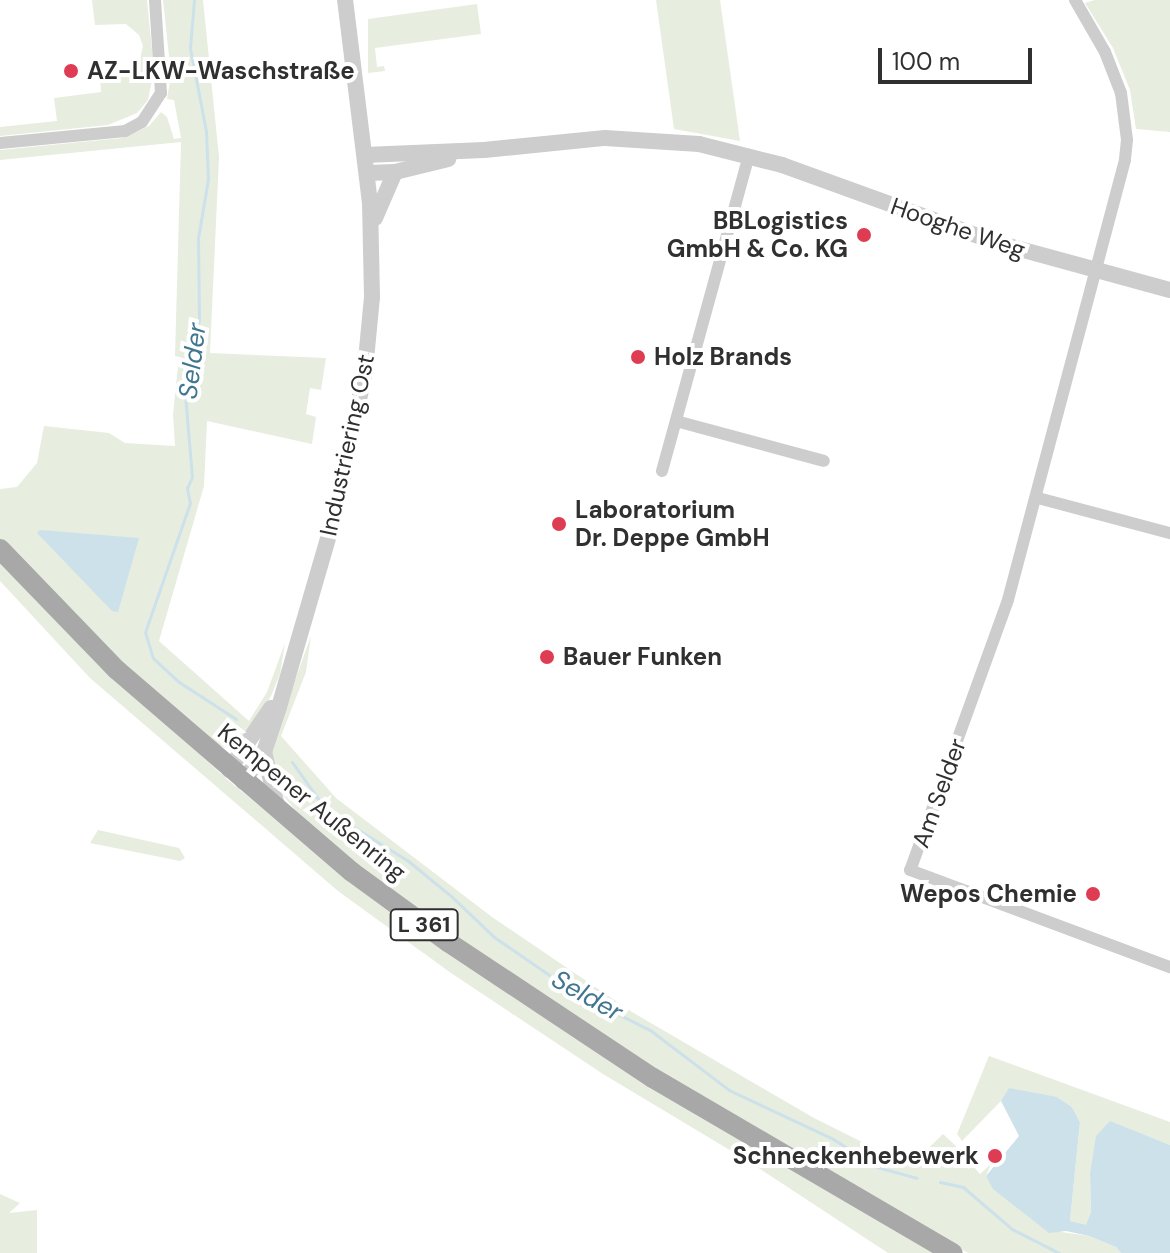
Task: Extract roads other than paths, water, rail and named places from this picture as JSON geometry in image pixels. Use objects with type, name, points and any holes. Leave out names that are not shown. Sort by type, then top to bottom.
[{"type":"main road","name":"Kempener Außenring","points":[[0,549],[85,640],[236,776],[376,889],[549,1011],[764,1145],[953,1253]]},
{"type":"street","points":[[0,143],[125,131],[142,122],[161,93],[155,0]]},
{"type":"street","name":"Industriering Ost","points":[[236,776],[264,752],[337,507],[361,402],[372,297],[371,231],[365,155],[345,0]]},
{"type":"street","name":"Am Selder","points":[[1075,0],[1114,71],[1126,114],[1125,160],[1038,498],[993,646],[910,870],[1170,967]]},
{"type":"street","name":"Hooghe Weg","points":[[365,155],[484,150],[619,139],[675,141],[749,155],[971,235],[1170,290]]},
{"type":"street","name":"Hooghe Weg","points":[[367,173],[395,172],[484,150]]},
{"type":"street","points":[[662,471],[749,155]]},
{"type":"street","points":[[371,231],[384,190],[395,172]]},
{"type":"street","points":[[676,421],[824,461]]},
{"type":"street","points":[[1038,498],[1170,533]]},
{"type":"street","name":"Industriering Ost","points":[[236,776],[282,693]]},
{"type":"street","points":[[264,752],[279,812]]},
{"type":"water","points":[[40,530],[139,538],[118,612],[112,611],[37,533]]},
{"type":"water","points":[[1009,1088],[1057,1097],[1072,1107],[1080,1122],[1070,1221],[1086,1225],[1091,1212],[1090,1174],[1096,1136],[1110,1121],[1170,1145],[1170,1253],[1121,1253],[1116,1247],[1089,1236],[1066,1231],[1049,1233],[993,1189],[986,1176],[1019,1136],[1001,1101]]},
{"type":"waterway","name":"Selder","points":[[194,0],[190,48],[206,131],[208,179],[198,238],[199,319],[185,394],[192,477],[187,488],[190,503],[145,632],[153,658],[179,682],[236,719]]},
{"type":"waterway","name":"Selder","points":[[292,762],[326,810],[407,860],[494,937],[574,992],[650,1030],[729,1090],[833,1139],[877,1167],[917,1178]]},
{"type":"waterway","name":"Selder","points":[[940,1182],[963,1187],[1012,1229],[1059,1253]]},
{"type":"place","name":"AZ-LKW-Waschstraße","points":[[71,71]]},
{"type":"place","name":"BBLogistics GmbH & Co. KG","points":[[864,235]]},
{"type":"place","name":"Holz Brands","points":[[638,357]]},
{"type":"place","name":"Laboratorium Dr. Deppe GmbH","points":[[559,524]]},
{"type":"place","name":"Bauer Funken","points":[[547,657]]},
{"type":"place","name":"Wepos Chemie","points":[[1093,894]]},
{"type":"place","name":"Schneckenhebewerk","points":[[995,1156]]}]
